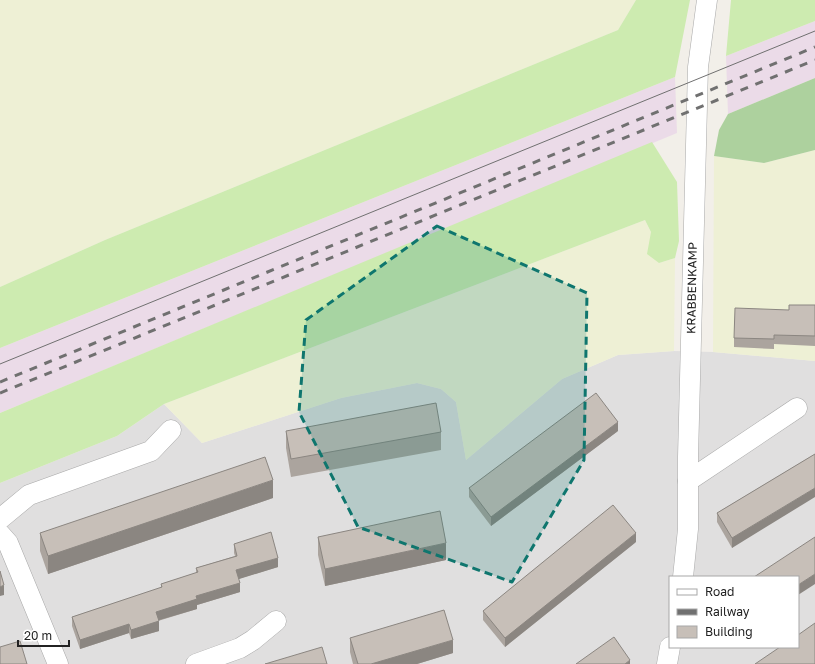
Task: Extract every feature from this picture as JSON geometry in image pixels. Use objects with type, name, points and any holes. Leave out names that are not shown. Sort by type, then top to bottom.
[{"type":"street","name":"KRABBENKAMP","points":[[683,576],[688,529],[698,82],[707,0]]},
{"type":"street","points":[[688,481],[797,408]]},
{"type":"street","points":[[0,520],[29,496],[151,450],[171,430]]},
{"type":"street","points":[[2,538],[8,543],[58,664]]},
{"type":"street","points":[[196,664],[243,656],[253,640],[276,621]]},
{"type":"street","points":[[667,664],[670,648]]},
{"type":"highlighted area","points":[[437,226],[587,293],[584,460],[512,582],[358,527],[299,412],[306,320]]},
{"type":"shaded area","points":[[815,21],[815,78],[728,114],[726,56]]},
{"type":"shaded area","points":[[675,77],[677,133],[0,413],[0,348]]},
{"type":"shaded area","points":[[674,351],[713,352],[815,361],[815,664],[0,664],[0,483],[117,436],[164,404],[202,443],[341,398],[417,383],[441,389],[456,402],[466,460],[562,379],[618,355]]},
{"type":"green space","points":[[0,0],[636,0],[618,30],[105,240],[0,287]]},
{"type":"green space","points":[[636,0],[690,0],[675,77],[0,348],[0,287],[105,240],[618,30]]},
{"type":"green space","points":[[731,0],[815,0],[815,21],[726,56]]},
{"type":"green space","points":[[815,78],[815,150],[764,163],[714,156],[719,130],[728,114]]},
{"type":"green space","points":[[652,142],[677,182],[679,241],[675,258],[659,263],[647,254],[651,232],[645,220],[164,404],[117,436],[0,483],[0,413]]},
{"type":"green space","points":[[815,150],[815,361],[713,352],[714,156],[764,163]]},
{"type":"green space","points":[[645,220],[651,232],[659,263],[675,258],[674,351],[618,355],[562,379],[466,460],[456,402],[441,389],[417,383],[341,398],[202,443],[164,404]]},
{"type":"building","points":[[789,305],[815,305],[815,336],[774,335],[774,339],[734,338],[735,308],[789,310]]},
{"type":"building","points":[[596,393],[618,422],[491,517],[469,488]]},
{"type":"building","points":[[436,403],[441,432],[291,459],[286,431]]},
{"type":"building","points":[[815,454],[815,488],[732,538],[717,513]]},
{"type":"building","points":[[265,457],[273,480],[48,556],[40,533]]},
{"type":"building","points":[[613,505],[636,533],[505,638],[483,611]]},
{"type":"building","points":[[440,511],[446,543],[325,569],[318,537]]},
{"type":"building","points":[[271,532],[278,558],[236,570],[240,583],[196,596],[197,599],[156,612],[159,621],[131,630],[129,624],[80,640],[72,617],[162,587],[161,584],[198,572],[196,568],[237,556],[234,544]]},
{"type":"building","points":[[815,537],[815,574],[799,584],[799,576],[756,576]]},
{"type":"building","points":[[0,571],[4,585],[0,587]]},
{"type":"building","points":[[444,610],[453,640],[371,664],[358,664],[350,638]]},
{"type":"building","points":[[815,623],[815,664],[755,664],[779,648],[799,648],[799,634]]},
{"type":"building","points":[[614,637],[630,660],[625,664],[576,664]]},
{"type":"building","points":[[20,641],[27,664],[0,664],[0,647]]},
{"type":"building","points":[[322,647],[327,664],[265,664]]},
{"type":"tram line","points":[[0,364],[815,31]]},
{"type":"railway","points":[[0,382],[815,47]]},
{"type":"railway","points":[[0,393],[815,60]]}]
